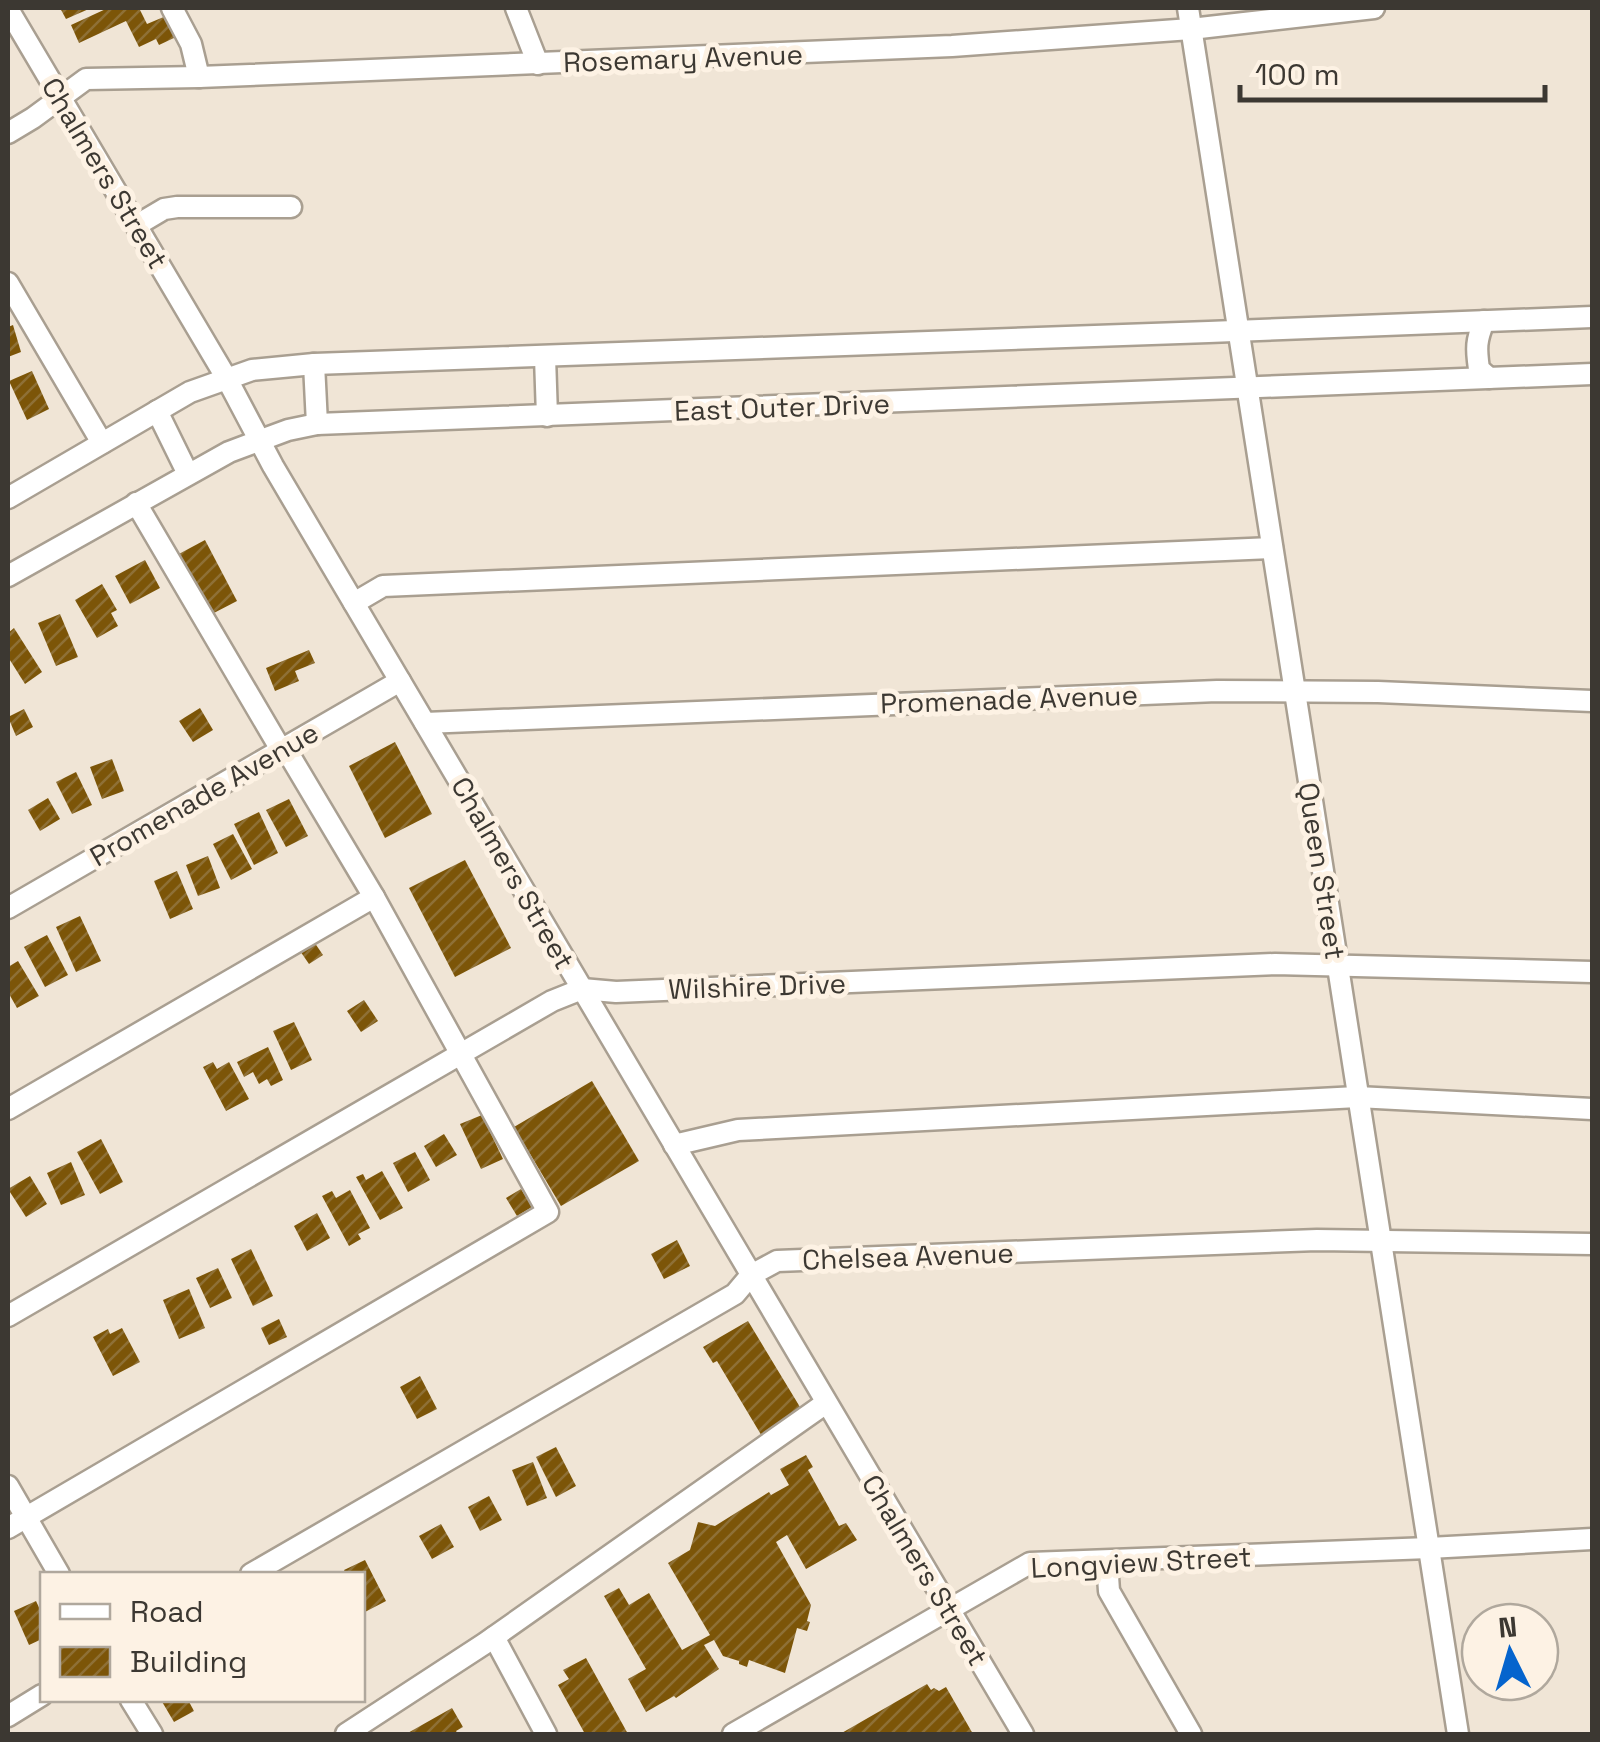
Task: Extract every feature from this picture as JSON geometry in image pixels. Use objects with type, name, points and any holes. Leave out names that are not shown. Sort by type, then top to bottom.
[{"type":"street","points":[[172,8],[191,44],[199,77]]},
{"type":"street","points":[[516,8],[538,64]]},
{"type":"street","name":"Rosemary Avenue","points":[[8,133],[86,79],[952,46],[1190,18],[1374,8]]},
{"type":"street","name":"Chalmers Street","points":[[8,9],[227,378],[354,603],[1023,1734]]},
{"type":"street","name":"Queen Street","points":[[1190,18],[1458,1734]]},
{"type":"street","points":[[137,225],[164,209],[177,207],[291,208]]},
{"type":"street","points":[[8,282],[102,443]]},
{"type":"street","name":"East Outer Drive","points":[[8,498],[190,392],[252,370],[314,364],[1592,317]]},
{"type":"street","points":[[1484,321],[1476,342],[1479,369],[1490,378]]},
{"type":"street","points":[[546,358],[547,416]]},
{"type":"street","points":[[314,364],[318,424]]},
{"type":"street","name":"East Outer Drive","points":[[8,576],[229,452],[259,439],[318,424],[1592,374]]},
{"type":"street","points":[[157,411],[188,474]]},
{"type":"street","points":[[17,1523],[548,1212],[374,897],[136,503]]},
{"type":"street","points":[[354,603],[383,586],[1272,548]]},
{"type":"street","name":"Promenade Avenue","points":[[8,908],[400,681]]},
{"type":"street","name":"Promenade Avenue","points":[[425,722],[1218,691],[1378,692],[1592,701]]},
{"type":"street","points":[[8,1109],[374,897]]},
{"type":"street","name":"Wilshire Drive","points":[[8,1316],[552,1001],[582,989],[611,992],[1275,964],[1592,972]]},
{"type":"street","points":[[674,1145],[738,1130],[1357,1097],[1592,1109]]},
{"type":"street","name":"Chelsea Avenue","points":[[254,1572],[735,1294],[751,1275],[776,1261],[1317,1240],[1592,1244]]},
{"type":"street","points":[[346,1734],[494,1637],[826,1403]]},
{"type":"street","points":[[8,1486],[17,1523],[56,1572]]},
{"type":"street","name":"Longview Street","points":[[734,1734],[1030,1563],[1592,1539]]},
{"type":"street","points":[[1108,1560],[1109,1591],[1191,1734]]},
{"type":"street","points":[[494,1637],[546,1734]]},
{"type":"street","points":[[8,1716],[40,1697]]},
{"type":"street","points":[[132,1702],[152,1734]]},
{"type":"building","points":[[60,8],[91,8],[66,19]]},
{"type":"building","points":[[108,8],[139,8],[147,24],[166,16],[176,37],[159,45],[156,39],[139,47],[126,21],[79,43],[71,25]]},
{"type":"building","points":[[13,325],[21,352],[8,357],[8,327]]},
{"type":"building","points":[[32,371],[49,409],[27,420],[9,381]]},
{"type":"building","points":[[205,540],[237,601],[210,615],[177,555]]},
{"type":"building","points":[[145,560],[160,588],[130,604],[115,576]]},
{"type":"building","points":[[102,584],[117,610],[111,613],[118,626],[97,638],[75,600]]},
{"type":"building","points":[[60,614],[78,657],[56,666],[38,623]]},
{"type":"building","points":[[14,628],[42,672],[25,684],[8,657],[8,633]]},
{"type":"building","points":[[309,650],[315,663],[295,671],[299,681],[275,691],[266,668]]},
{"type":"building","points":[[200,708],[213,730],[193,742],[179,721]]},
{"type":"building","points":[[24,709],[33,727],[16,736],[8,717]]},
{"type":"building","points":[[395,742],[432,814],[385,838],[349,766]]},
{"type":"building","points":[[112,759],[124,791],[102,799],[90,767]]},
{"type":"building","points":[[76,772],[92,805],[72,814],[56,782]]},
{"type":"building","points":[[48,798],[60,819],[40,831],[28,810]]},
{"type":"building","points":[[289,799],[308,836],[286,847],[266,810]]},
{"type":"building","points":[[259,812],[278,853],[254,865],[234,824]]},
{"type":"building","points":[[233,834],[252,869],[231,880],[213,844]]},
{"type":"building","points":[[208,856],[220,888],[198,896],[186,865]]},
{"type":"building","points":[[465,860],[511,948],[455,977],[409,888]]},
{"type":"building","points":[[177,871],[193,909],[170,919],[154,881]]},
{"type":"building","points":[[80,916],[101,961],[76,972],[56,927]]},
{"type":"building","points":[[47,935],[68,975],[45,987],[24,947]]},
{"type":"building","points":[[312,939],[323,955],[309,964],[298,948]]},
{"type":"building","points":[[18,961],[39,996],[17,1008],[8,992],[8,967]]},
{"type":"building","points":[[364,1000],[378,1021],[361,1032],[347,1011]]},
{"type":"building","points":[[294,1022],[312,1060],[291,1070],[273,1031]]},
{"type":"building","points":[[268,1047],[283,1080],[271,1086],[267,1079],[259,1084],[253,1072],[244,1077],[237,1062]]},
{"type":"building","points":[[213,1062],[217,1069],[229,1062],[249,1099],[226,1111],[203,1067]]},
{"type":"building","points":[[592,1081],[639,1161],[561,1206],[514,1127]]},
{"type":"building","points":[[482,1115],[503,1159],[481,1169],[460,1124]]},
{"type":"building","points":[[444,1134],[457,1155],[436,1167],[424,1146]]},
{"type":"building","points":[[101,1139],[123,1182],[100,1194],[77,1152]]},
{"type":"building","points":[[415,1152],[430,1180],[408,1192],[393,1163]]},
{"type":"building","points":[[71,1162],[85,1195],[61,1205],[47,1173]]},
{"type":"building","points":[[382,1171],[403,1208],[380,1220],[356,1177],[363,1174],[366,1180]]},
{"type":"building","points":[[30,1176],[47,1204],[26,1217],[8,1189]]},
{"type":"building","points":[[521,1189],[532,1207],[517,1216],[506,1198]]},
{"type":"building","points":[[350,1190],[370,1228],[358,1234],[361,1239],[349,1246],[322,1196],[332,1191],[336,1198]]},
{"type":"building","points":[[317,1213],[330,1238],[307,1251],[294,1226]]},
{"type":"building","points":[[677,1240],[690,1266],[664,1279],[651,1254]]},
{"type":"building","points":[[251,1249],[273,1296],[253,1306],[231,1259]]},
{"type":"building","points":[[218,1268],[232,1298],[210,1308],[196,1278]]},
{"type":"building","points":[[189,1289],[205,1328],[179,1339],[163,1300]]},
{"type":"building","points":[[279,1319],[287,1337],[269,1345],[261,1328]]},
{"type":"building","points":[[748,1321],[803,1412],[763,1438],[717,1361],[713,1363],[703,1347]]},
{"type":"building","points":[[122,1328],[140,1362],[113,1376],[93,1337],[108,1329],[110,1334]]},
{"type":"building","points":[[420,1376],[437,1409],[417,1419],[400,1387]]},
{"type":"building","points":[[556,1447],[576,1486],[556,1497],[536,1457]]},
{"type":"building","points":[[806,1455],[813,1467],[808,1470],[839,1526],[846,1523],[857,1540],[806,1569],[787,1535],[776,1542],[811,1605],[807,1631],[797,1628],[785,1673],[749,1660],[747,1667],[739,1664],[723,1656],[714,1640],[704,1645],[719,1669],[676,1698],[646,1712],[628,1679],[646,1669],[604,1596],[619,1588],[629,1605],[649,1593],[682,1650],[710,1635],[668,1563],[690,1550],[698,1522],[715,1526],[769,1492],[771,1495],[789,1485],[780,1469]]},
{"type":"building","points":[[533,1462],[547,1498],[527,1506],[512,1470]]},
{"type":"building","points":[[489,1496],[502,1520],[480,1531],[468,1507]]},
{"type":"building","points":[[441,1524],[454,1547],[432,1559],[419,1536]]},
{"type":"building","points":[[365,1560],[386,1601],[365,1612],[365,1572],[344,1570]]},
{"type":"building","points":[[36,1601],[40,1610],[40,1640],[29,1645],[14,1611]]},
{"type":"building","points":[[586,1658],[628,1734],[585,1734],[558,1685],[569,1679],[563,1670]]},
{"type":"building","points":[[927,1684],[931,1690],[946,1687],[973,1734],[840,1734]]},
{"type":"building","points":[[162,1702],[189,1702],[194,1711],[174,1722]]},
{"type":"building","points":[[452,1708],[463,1727],[456,1731],[458,1734],[406,1734]]}]
